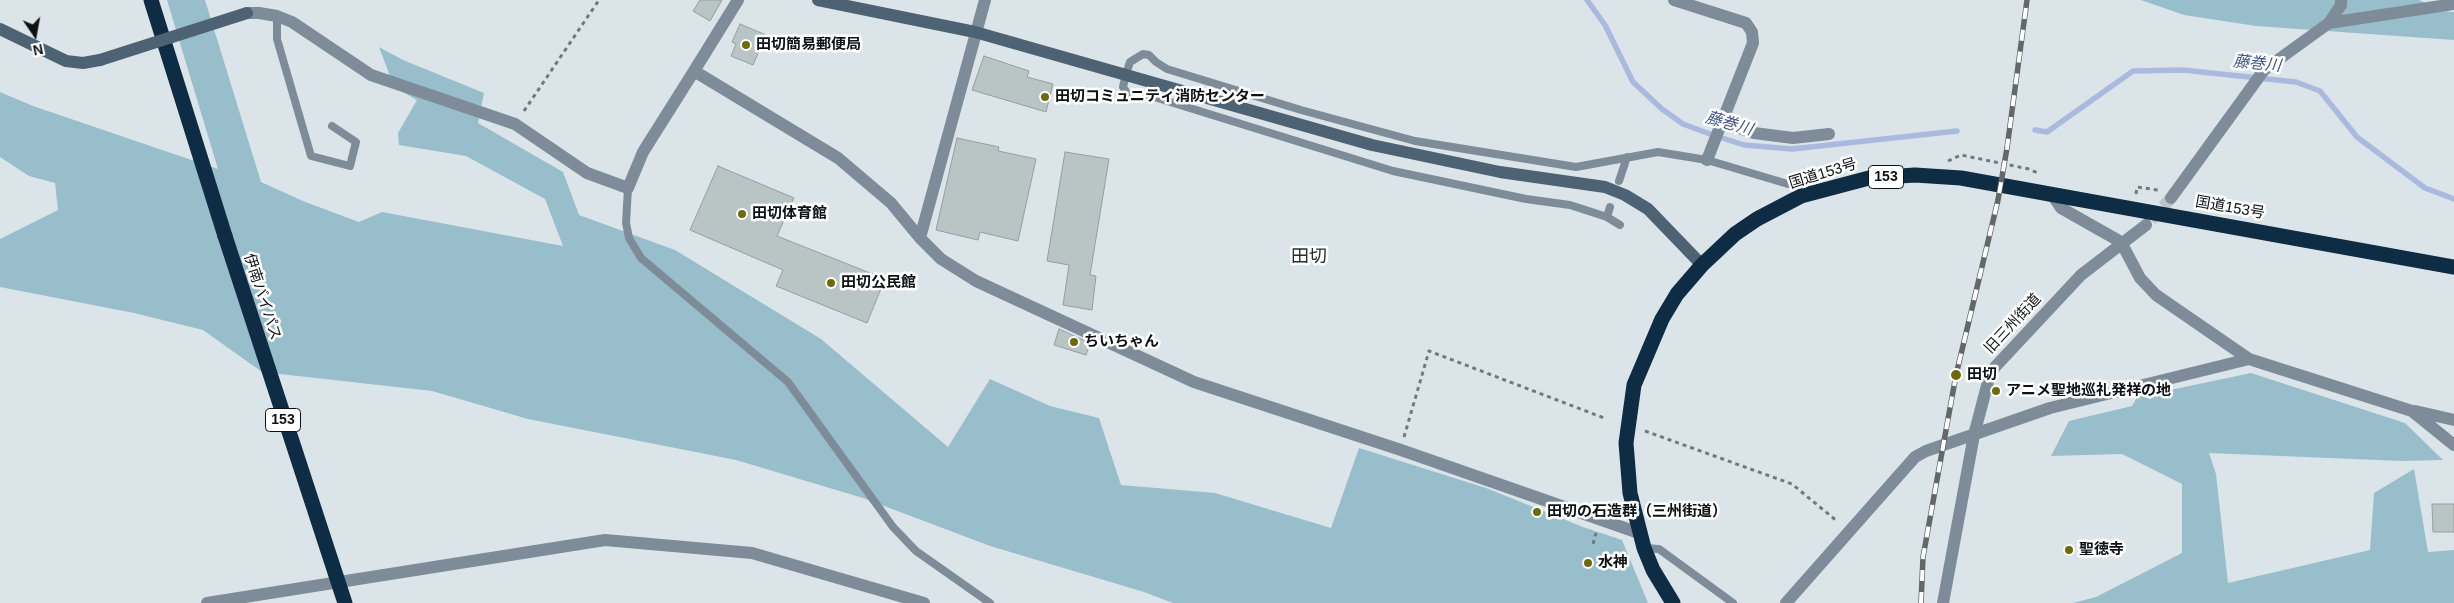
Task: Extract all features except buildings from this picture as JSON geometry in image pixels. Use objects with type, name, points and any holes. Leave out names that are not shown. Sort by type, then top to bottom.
[{"type":"highway","name":"伊南バイパス","points":[[151,0],[224,236],[345,603]]},
{"type":"highway","name":"国道153号","points":[[1673,603],[1653,570],[1644,548],[1630,493],[1626,443],[1634,385],[1662,319],[1677,294],[1702,265],[1735,234],[1757,219],[1801,196],[1846,182],[1869,178],[1915,175],[1961,178],[2454,267]]},
{"type":"street","points":[[0,30],[66,61],[83,63],[100,60],[247,13],[259,12],[277,16],[292,22],[371,75],[515,124],[586,173],[628,188],[643,152],[738,0]]},
{"type":"street","points":[[818,0],[975,32],[1372,145],[1500,172],[1605,187],[1625,195],[1648,209],[1702,265]]},
{"type":"street","points":[[920,238],[985,0]]},
{"type":"street","points":[[1674,0],[1746,23],[1752,32],[1753,42],[1707,160]]},
{"type":"street","points":[[2173,194],[2264,70],[2329,23],[2341,5],[2341,0]]},
{"type":"street","points":[[2329,23],[2454,4]]},
{"type":"street","points":[[694,71],[838,158],[890,203],[941,259],[976,281],[1194,382],[1401,450],[1639,533]]},
{"type":"street","points":[[1721,124],[1754,133],[1793,138],[1829,134]]},
{"type":"street","points":[[2051,193],[2061,208],[2121,242],[2140,278],[2156,295],[2249,359],[2412,411],[2454,420]]},
{"type":"street","name":"旧三州街道","points":[[1943,603],[1974,435],[1990,378],[2003,356],[2081,275],[2121,242],[2146,225]]},
{"type":"street","points":[[1786,603],[1915,457],[2050,408],[2249,359]]},
{"type":"street","points":[[2412,411],[2454,445]]},
{"type":"street","points":[[207,603],[605,540],[752,553],[924,603]]},
{"type":"lane","points":[[277,16],[277,39],[311,156],[350,166],[356,142],[332,126]]},
{"type":"lane","points":[[1620,224],[1607,217],[1570,205],[1526,199],[1393,171],[1151,96],[1130,98],[1123,87],[1126,74],[1130,62],[1143,54],[1149,55],[1167,69],[1301,110],[1414,141],[1576,167],[1596,165],[1627,156],[1658,152],[1707,160],[1788,184]]},
{"type":"lane","points":[[1618,181],[1627,156]]},
{"type":"lane","points":[[628,188],[626,223],[629,238],[641,258],[788,382],[894,527],[916,551],[990,603]]},
{"type":"lane","points":[[1607,217],[1610,207]]},
{"type":"lane","points":[[1644,548],[1659,549],[1733,603]]},
{"type":"path","points":[[515,124],[599,0]]},
{"type":"path","points":[[1941,164],[1961,155],[2029,169],[2045,177]]},
{"type":"path","points":[[2136,196],[2137,187],[2173,194]]},
{"type":"path","points":[[1401,450],[1429,351],[1604,418]]},
{"type":"path","points":[[1645,431],[1792,484],[1850,532]]},
{"type":"shaded area","points":[[167,0],[205,0],[261,182],[303,201],[359,222],[382,212],[563,246],[545,199],[466,156],[399,145],[398,133],[417,100],[394,87],[379,47],[403,60],[484,93],[478,123],[563,172],[579,215],[675,250],[821,339],[948,447],[990,379],[1050,406],[1099,418],[1121,485],[1215,493],[1331,528],[1359,448],[1486,488],[1583,527],[1622,540],[1648,603],[1173,603],[1144,592],[990,546],[863,498],[736,460],[528,419],[432,391],[262,372],[203,330],[134,313],[0,287],[0,239],[58,210],[55,183],[29,176],[0,157],[0,92],[33,106],[218,169]]},
{"type":"shaded area","points":[[2141,0],[2419,0],[2443,11],[2454,12],[2454,40],[2256,26],[2184,15]]},
{"type":"shaded area","points":[[2251,373],[2405,423],[2443,460],[2401,461],[2209,453],[2216,474],[2228,583],[2370,550],[2374,493],[2414,469],[2428,552],[2454,550],[2454,603],[2073,603],[2096,597],[2182,553],[2182,484],[2122,454],[2051,456],[2069,421],[2132,406],[2137,397]]},
{"type":"waterway","name":"藤巻川","points":[[1587,0],[1605,25],[1633,82],[1662,109],[1683,124],[1710,134],[1744,145],[1792,149],[1957,131]]},
{"type":"waterway","name":"藤巻川","points":[[2035,130],[2047,132],[2133,71],[2183,70],[2296,82],[2320,91],[2357,137],[2425,188],[2454,199]]},
{"type":"tunnel","points":[[2151,220],[2171,198]]},
{"type":"railway","points":[[1921,603],[1923,557],[1956,375],[1998,200],[2027,0]]},
{"type":"place","name":"田切簡易郵便局","points":[[746,45]]},
{"type":"place","name":"田切コミュニティ消防センター","points":[[1045,97]]},
{"type":"place","name":"田切体育館","points":[[742,214]]},
{"type":"place","name":"田切公民館","points":[[831,283]]},
{"type":"place","name":"ちいちゃん","points":[[1074,342]]},
{"type":"place","name":"田切","points":[[1956,375]]},
{"type":"place","name":"アニメ聖地巡礼発祥の地","points":[[1996,391]]},
{"type":"place","name":"田切の石造群（三州街道）","points":[[1537,512]]},
{"type":"place","name":"聖徳寺","points":[[2069,550]]},
{"type":"place","name":"水神","points":[[1588,563]]},
{"type":"district","name":"田切","points":[[1309,257]]}]
